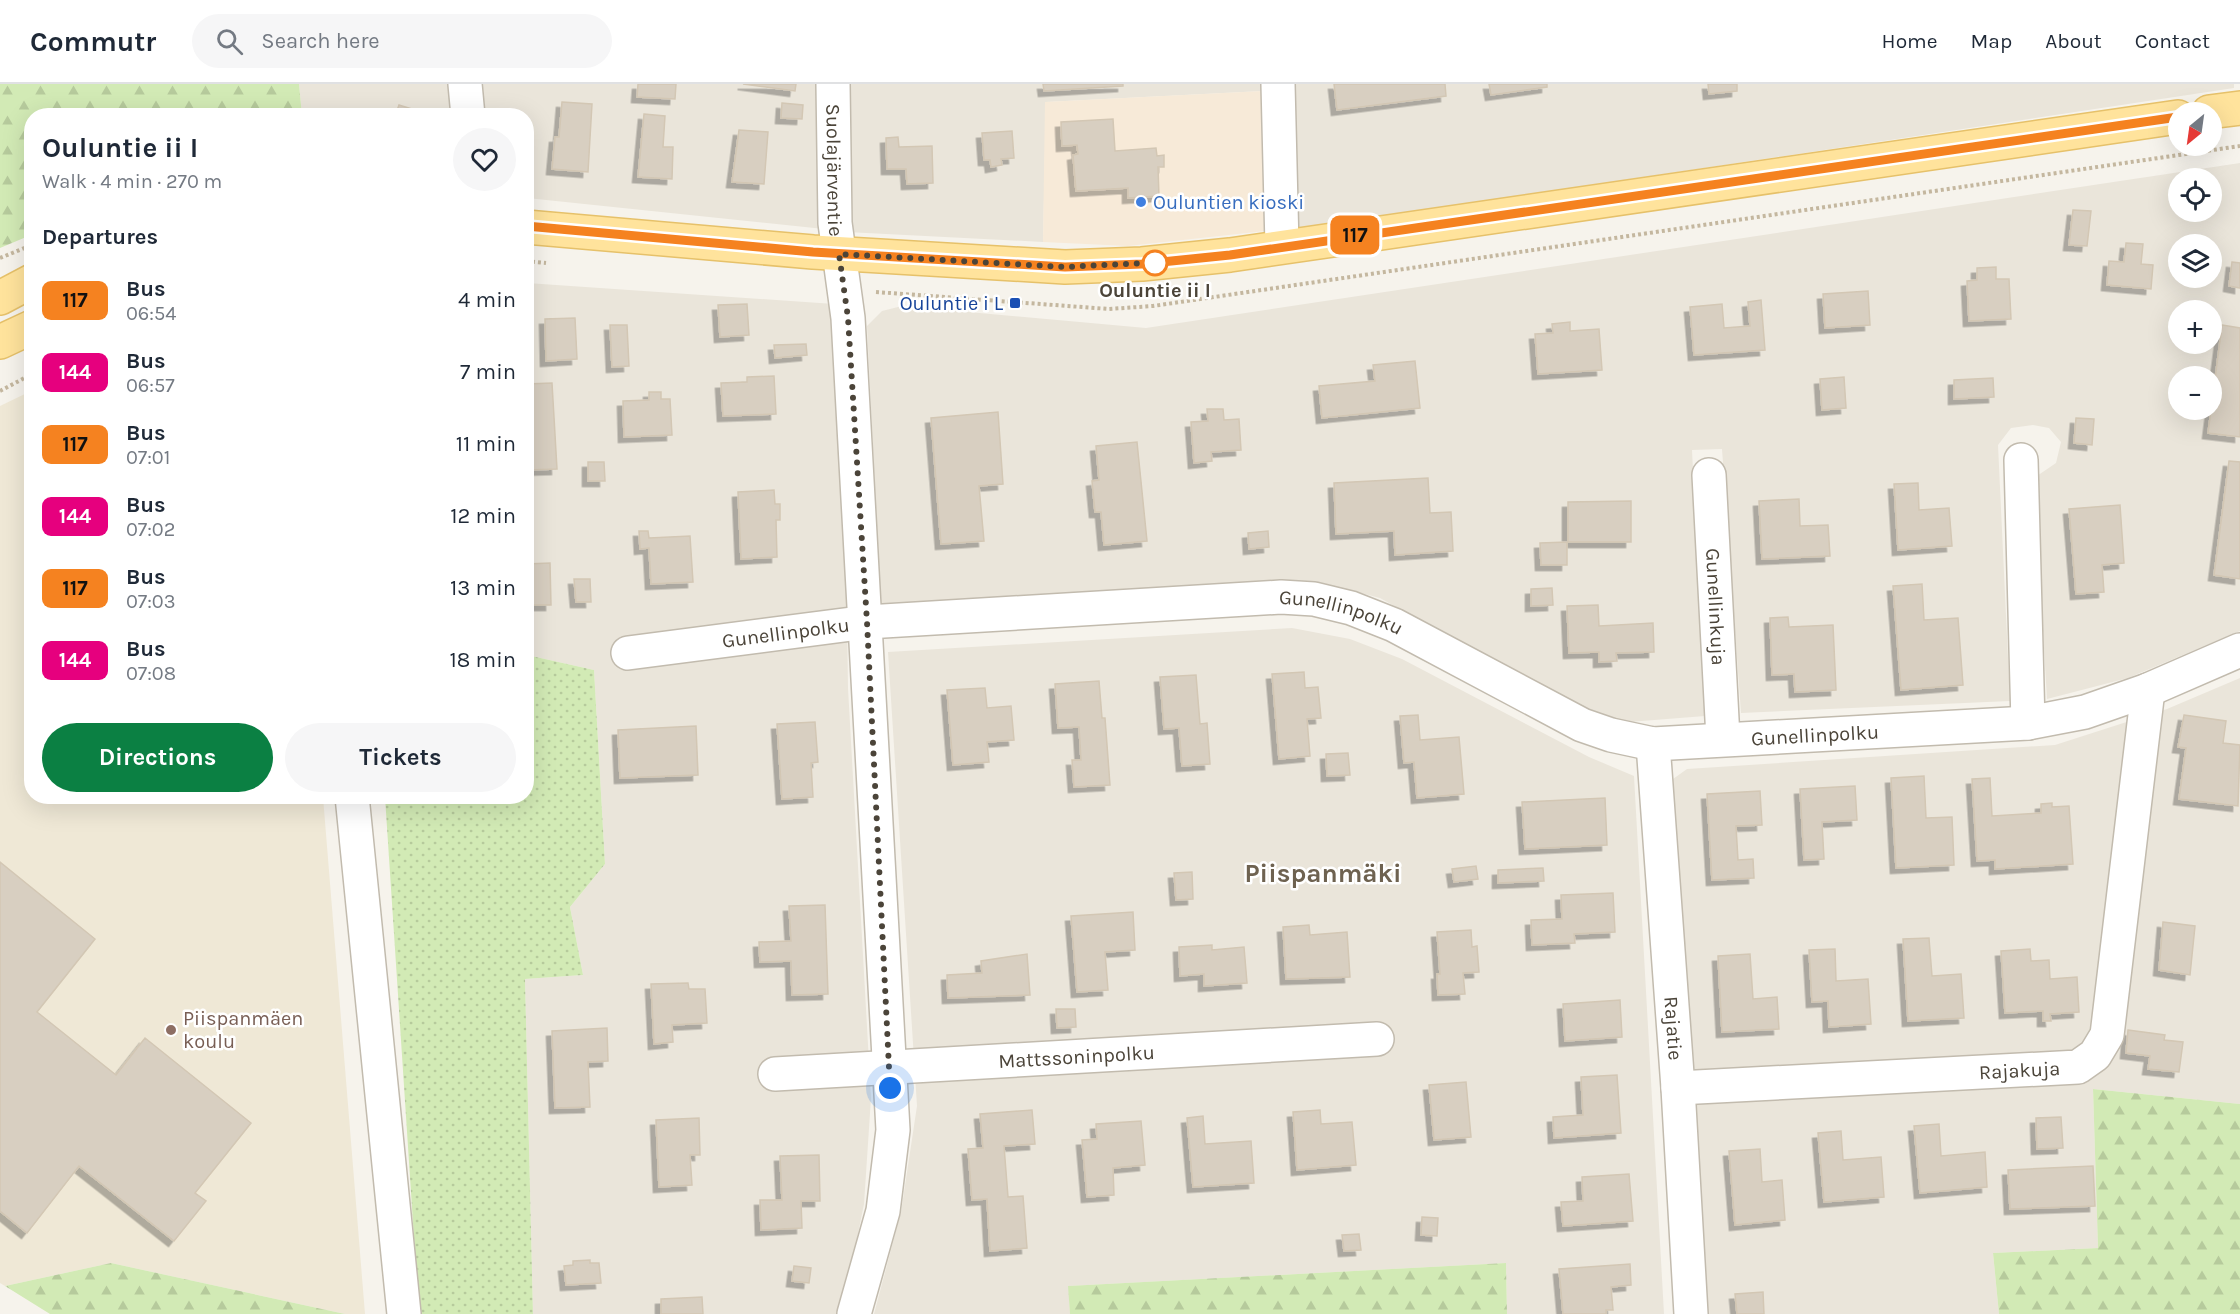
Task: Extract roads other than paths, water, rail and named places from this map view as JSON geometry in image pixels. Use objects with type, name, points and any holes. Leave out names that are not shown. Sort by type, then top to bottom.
[{"type":"main road","points":[[2222,110],[2240,108]]},
{"type":"main road","points":[[534,227],[839,254],[1065,267],[1142,264],[1282,246],[2168,118]]},
{"type":"main road","points":[[0,298],[24,285]]},
{"type":"main road","points":[[0,342],[24,331]]},
{"type":"street","points":[[465,84],[467,108]]},
{"type":"street","name":"Suolajärventie","points":[[833,84],[835,223],[848,318],[867,622],[893,1130],[883,1211],[854,1314]]},
{"type":"street","points":[[1278,84],[1282,246]]},
{"type":"street","points":[[2021,460],[2028,723]]},
{"type":"street","name":"Gunellinkuja","points":[[1709,475],[1723,738]]},
{"type":"street","name":"Gunellinpolku","points":[[628,653],[867,622],[1281,597],[1314,599],[1351,608],[1394,625],[1582,725],[1611,735],[1653,744],[1723,738],[2028,723],[2085,712],[2148,690],[2240,651]]},
{"type":"street","name":"Rajakuja","points":[[1678,1088],[2078,1067],[2095,1055],[2107,1035],[2148,690]]},
{"type":"street","name":"Rajatie","points":[[1653,744],[1678,1088],[1691,1314]]},
{"type":"street","points":[[353,804],[404,1314]]},
{"type":"street","name":"Mattssoninpolku","points":[[775,1074],[1377,1039]]},
{"type":"place","name":"Ouluntien kioski","points":[[1141,202]]},
{"type":"place","name":"Ouluntie ii I","points":[[1155,263]]},
{"type":"place","name":"Ouluntie i L","points":[[1015,303]]},
{"type":"place","name":"Piispanmäen koulu","points":[[171,1030]]},
{"type":"district","name":"Piispanmäki","points":[[1323,873]]}]
